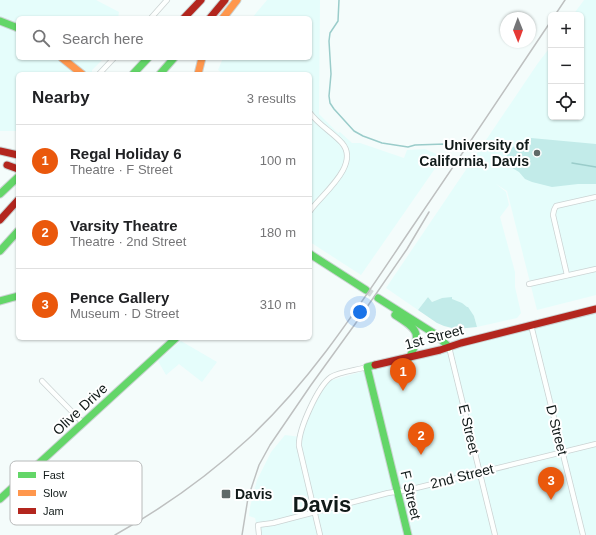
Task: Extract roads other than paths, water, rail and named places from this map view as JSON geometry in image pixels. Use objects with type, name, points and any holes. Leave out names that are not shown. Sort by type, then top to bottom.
[{"type":"main road","points":[[186,16],[201,0]]},
{"type":"main road","points":[[212,16],[225,0]]},
{"type":"main road","points":[[225,16],[237,0]]},
{"type":"main road","points":[[0,20],[16,27]]},
{"type":"main road","points":[[64,60],[80,72]]},
{"type":"main road","points":[[136,72],[146,60]]},
{"type":"main road","points":[[162,72],[172,60]]},
{"type":"main road","points":[[198,72],[202,60]]},
{"type":"main road","points":[[0,151],[16,155]]},
{"type":"main road","points":[[4,164],[16,165]]},
{"type":"main road","points":[[4,164],[16,168]]},
{"type":"main road","points":[[0,194],[16,179]]},
{"type":"main road","points":[[0,220],[16,202]]},
{"type":"main road","points":[[0,251],[16,233]]},
{"type":"main road","points":[[312,255],[366,290]]},
{"type":"main road","points":[[0,301],[16,297]]},
{"type":"main road","points":[[378,298],[435,334],[449,347]]},
{"type":"main road","points":[[390,306],[395,314],[414,328],[417,335],[416,347],[409,358]]},
{"type":"main road","name":"1st Street","points":[[367,367],[409,358],[531,325],[596,310]]},
{"type":"main road","name":"Olive Drive","points":[[42,461],[174,340]]},
{"type":"main road","name":"F Street","points":[[367,367],[408,535]]},
{"type":"main road","name":"Olive Drive","points":[[0,499],[10,490]]},
{"type":"street","points":[[153,16],[167,0]]},
{"type":"street","points":[[101,72],[112,60]]},
{"type":"street","points":[[312,115],[342,144],[347,153],[347,160],[344,169],[330,189],[312,209]]},
{"type":"street","points":[[567,276],[553,215],[554,210],[556,206],[596,197]]},
{"type":"street","points":[[529,284],[596,269]]},
{"type":"street","name":"D Street","points":[[531,325],[583,535]]},
{"type":"street","name":"E Street","points":[[449,347],[495,535]]},
{"type":"street","name":"1st Street","points":[[314,512],[299,446],[299,440],[308,412],[325,382],[333,376],[367,367]]},
{"type":"street","points":[[42,381],[83,424]]},
{"type":"street","name":"2nd Street","points":[[259,535],[258,525],[273,523],[596,444]]},
{"type":"street","points":[[314,512],[320,535]]},
{"type":"waterway","points":[[339,0],[338,21],[330,33],[329,41],[331,74],[329,96],[330,103],[334,109],[354,131],[382,143],[408,147],[415,145],[445,144],[451,147]]},
{"type":"waterway","points":[[572,163],[596,167]]},
{"type":"tunnel","points":[[366,290],[378,298]]},
{"type":"railway","points":[[557,12],[565,0]]},
{"type":"railway","points":[[142,519],[167,503],[217,466],[248,439],[295,390],[338,336],[548,25]]},
{"type":"railway","points":[[242,535],[248,498],[259,465],[270,445],[407,249],[429,212]]},
{"type":"railway","points":[[115,535],[132,525]]},
{"type":"place","name":"University of California, Davis","points":[[537,153]]},
{"type":"place","name":"Regal Holiday 6","points":[[403,391]]},
{"type":"place","name":"Varsity Theatre","points":[[421,455]]},
{"type":"place","name":"Davis","points":[[226,494]]},
{"type":"place","name":"Pence Gallery","points":[[551,500]]},
{"type":"district","name":"Davis","points":[[322,504]]}]
